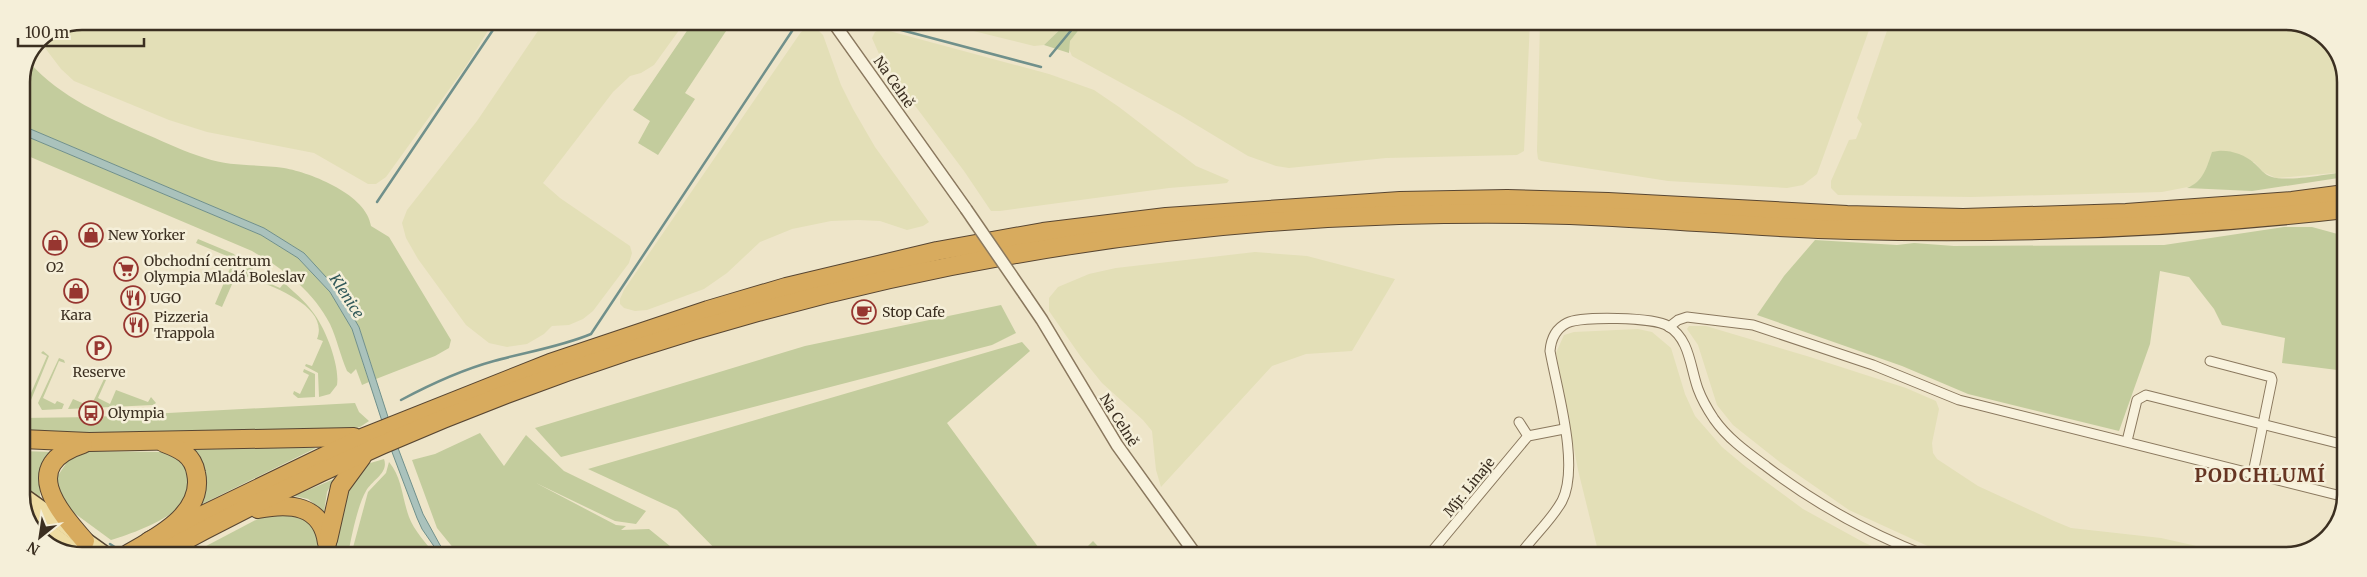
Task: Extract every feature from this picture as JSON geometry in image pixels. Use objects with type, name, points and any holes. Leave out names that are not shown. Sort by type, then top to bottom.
[{"type":"highway","points":[[161,547],[367,443],[550,363],[708,310],[786,287],[937,251],[1043,232],[1166,217],[1400,201],[1507,200],[1608,202],[1848,215],[1963,218],[2126,213],[2274,202],[2337,195]]},
{"type":"highway","points":[[415,423],[483,403],[634,350],[782,305],[873,282],[979,260],[1168,231],[1312,218],[1508,214],[1608,216],[1847,230],[1962,231],[2126,227],[2337,210]]},
{"type":"highway","points":[[30,439],[89,442],[326,439],[367,443]]},
{"type":"highway","points":[[158,441],[174,447],[190,458],[195,467],[197,486],[195,496],[183,514],[167,529],[158,547]]},
{"type":"highway","points":[[82,547],[56,506],[48,483],[50,471],[57,458],[68,449],[89,442]]},
{"type":"highway","points":[[162,547],[229,517],[367,443]]},
{"type":"highway","points":[[326,547],[340,487],[367,443]]},
{"type":"highway","points":[[229,517],[278,505],[303,508],[320,523],[326,547]]},
{"type":"main road","points":[[31,503],[82,547]]},
{"type":"main road","points":[[38,523],[81,547]]},
{"type":"street","name":"Na Celně","points":[[839,30],[1025,295],[1117,445],[1190,547]]},
{"type":"street","points":[[1669,326],[1687,317],[1753,325],[1873,365],[1959,400],[2337,495]]},
{"type":"street","points":[[1527,547],[1557,510],[1567,490],[1570,466],[1550,351],[1552,339],[1558,329],[1566,323],[1576,320],[1645,319],[1658,321],[1669,326],[1684,342],[1699,390],[1709,411],[1737,444],[1797,488],[1834,511],[1906,547]]},
{"type":"street","points":[[2210,361],[2271,377],[2272,380],[2253,473]]},
{"type":"street","points":[[2127,441],[2134,407],[2137,400],[2146,395],[2337,443]]},
{"type":"street","points":[[1519,422],[1528,436],[1564,429]]},
{"type":"street","name":"Mjr. Linaje","points":[[1437,547],[1528,436]]},
{"type":"shaded area","points":[[82,30],[488,30],[466,66],[386,177],[376,184],[368,184],[314,153],[207,132],[169,120],[74,81],[61,69],[44,46],[62,34]]},
{"type":"shaded area","points":[[539,30],[679,30],[654,65],[641,73],[630,76],[613,92],[543,183],[560,198],[630,246],[632,253],[629,263],[593,311],[583,319],[569,325],[552,326],[544,334],[527,344],[507,347],[489,343],[466,325],[418,259],[406,238],[402,223],[407,210],[477,121]]},
{"type":"shaded area","points":[[804,30],[818,30],[823,35],[841,85],[853,109],[875,147],[929,222],[923,226],[907,230],[880,221],[858,220],[831,221],[792,229],[760,242],[727,273],[704,289],[647,310],[635,311],[624,308],[620,304],[620,299],[624,290]]},
{"type":"shaded area","points":[[886,30],[1049,74],[1094,90],[1196,166],[1229,180],[1227,183],[1169,188],[991,211],[964,171],[883,63],[872,38],[875,32]]},
{"type":"shaded area","points":[[969,30],[1060,30],[1044,45],[1034,46]]},
{"type":"shaded area","points":[[1079,30],[1530,30],[1524,151],[1517,155],[1386,158],[1289,168],[1276,166],[1248,156],[1180,115],[1072,56],[1069,49],[1070,41]]},
{"type":"shaded area","points":[[1540,30],[1869,30],[1817,174],[1803,185],[1787,188],[1668,181],[1541,161],[1538,159]]},
{"type":"shaded area","points":[[1887,30],[2295,31],[2317,41],[2328,53],[2335,68],[2337,78],[2337,173],[2276,178],[2263,172],[2254,162],[2208,164],[2204,174],[2193,186],[2162,192],[1971,197],[1838,195],[1831,188],[1831,181],[1849,140],[1856,139],[1862,124],[1857,118]]},
{"type":"shaded area","points":[[1255,252],[1307,256],[1395,279],[1352,351],[1306,354],[1272,366],[1161,487],[1156,470],[1152,431],[1143,420],[1102,383],[1081,357],[1049,311],[1049,298],[1058,287],[1089,274],[1116,268]]},
{"type":"shaded area","points":[[1689,326],[1706,326],[1906,388],[1936,401],[1939,409],[1932,443],[1933,453],[1937,459],[1978,486],[2054,521],[2071,528],[2161,538],[2201,547],[1930,547],[1849,510],[1781,463],[1733,425],[1717,405],[1698,345],[1687,329]]},
{"type":"shaded area","points":[[1638,329],[1652,332],[1671,348],[1685,394],[1695,416],[1722,447],[1803,509],[1874,547],[1597,547],[1578,470],[1556,353],[1564,335],[1574,332]]},
{"type":"green space","points":[[688,30],[727,30],[685,93],[695,99],[658,155],[638,143],[650,121],[633,110]]},
{"type":"green space","points":[[1060,30],[1079,30],[1070,41],[1069,53],[1044,45]]},
{"type":"green space","points":[[33,66],[55,86],[84,105],[183,150],[225,163],[284,168],[296,171],[323,180],[349,195],[360,205],[367,215],[371,226],[389,237],[451,340],[449,348],[435,356],[376,379],[359,327],[304,253],[264,228],[30,129],[30,82]]},
{"type":"green space","points":[[30,138],[261,235],[298,258],[330,292],[352,329],[369,382],[362,385],[356,369],[351,374],[347,371],[330,324],[315,301],[286,273],[252,251],[30,157]]},
{"type":"green space","points":[[2228,151],[2242,155],[2272,177],[2287,179],[2337,173],[2337,178],[2252,191],[2187,188],[2201,178],[2212,152]]},
{"type":"green space","points":[[2284,227],[2312,227],[2337,234],[2337,370],[2282,363],[2285,338],[2222,325],[2214,309],[2189,277],[2160,271],[2150,344],[2119,431],[1968,394],[1902,366],[1757,315],[1784,276],[1815,240],[1954,246],[2164,245]]},
{"type":"green space","points":[[198,239],[234,254],[237,258],[229,280],[233,282],[222,307],[215,304],[234,259],[196,243]]},
{"type":"green space","points":[[251,262],[255,264],[250,275],[280,288],[284,283],[306,303],[317,318],[326,336],[336,367],[337,385],[330,394],[319,397],[318,373],[305,366],[306,364],[312,366],[323,341],[317,339],[319,327],[314,315],[305,305],[278,289],[240,274],[245,264]]},
{"type":"green space","points":[[1001,305],[1016,333],[992,345],[561,457],[535,428],[805,346]]},
{"type":"green space","points":[[1022,342],[1030,351],[947,423],[1038,547],[713,547],[677,510],[588,469]]},
{"type":"green space","points":[[43,351],[49,356],[30,401],[30,395],[47,356],[41,353]]},
{"type":"green space","points":[[59,358],[64,360],[65,363],[59,361],[43,398],[55,404],[57,401],[64,404],[62,409],[42,410],[38,403]]},
{"type":"green space","points":[[304,369],[315,374],[315,397],[298,398],[293,394],[294,391],[300,394],[309,375],[303,372]]},
{"type":"green space","points":[[104,379],[106,380],[98,398],[110,404],[116,390],[148,402],[151,397],[156,403],[153,405],[68,409],[73,399],[87,405],[89,401],[93,402]]},
{"type":"green space","points":[[355,403],[359,412],[369,421],[360,427],[332,432],[30,433],[30,418],[94,417]]},
{"type":"green space","points":[[480,433],[504,466],[526,435],[564,471],[646,511],[636,524],[615,521],[536,483],[616,525],[626,526],[621,530],[649,529],[671,547],[452,547],[437,528],[412,460],[435,454]]},
{"type":"green space","points":[[191,448],[316,448],[200,505],[206,481],[204,469]]},
{"type":"green space","points":[[30,451],[52,452],[40,473],[40,498],[30,490]]},
{"type":"green space","points":[[88,451],[163,452],[174,456],[189,472],[190,492],[178,509],[168,516],[144,528],[111,540],[66,507],[58,486],[57,477],[69,459]]},
{"type":"green space","points":[[384,459],[385,464],[382,472],[369,487],[360,504],[350,547],[333,547],[341,496],[367,464]]},
{"type":"green space","points":[[389,462],[397,474],[411,522],[429,547],[353,547],[368,492],[386,473]]},
{"type":"green space","points":[[334,479],[327,492],[324,512],[308,499],[294,496]]},
{"type":"green space","points":[[287,511],[312,522],[318,538],[318,547],[204,547],[269,513]]},
{"type":"green space","points":[[1093,541],[1099,547],[1087,547]]},
{"type":"water","name":"Klenice","points":[[30,129],[264,228],[304,253],[337,289],[359,327],[398,448],[423,514],[442,547],[434,547],[417,518],[392,452],[352,329],[330,292],[298,258],[261,235],[30,138]]},
{"type":"waterway","points":[[377,202],[493,30]]},
{"type":"waterway","points":[[401,400],[458,373],[591,334],[793,30]]},
{"type":"waterway","points":[[901,30],[1041,67]]},
{"type":"waterway","points":[[1050,56],[1071,30]]},
{"type":"waterway","points":[[110,544],[115,547]]},
{"type":"place","name":"New Yorker","points":[[91,235]]},
{"type":"place","name":"O2","points":[[55,243]]},
{"type":"place","name":"Obchodní centrum Olympia Mladá Boleslav","points":[[126,269]]},
{"type":"place","name":"Kara","points":[[76,291]]},
{"type":"place","name":"UGO","points":[[133,298]]},
{"type":"place","name":"Stop Cafe","points":[[864,312]]},
{"type":"place","name":"Pizzeria Trappola","points":[[136,325]]},
{"type":"place","name":"Reserve","points":[[99,348]]},
{"type":"place","name":"Olympia","points":[[91,413]]},
{"type":"district","name":"PODCHLUMÍ","points":[[2260,475]]}]
